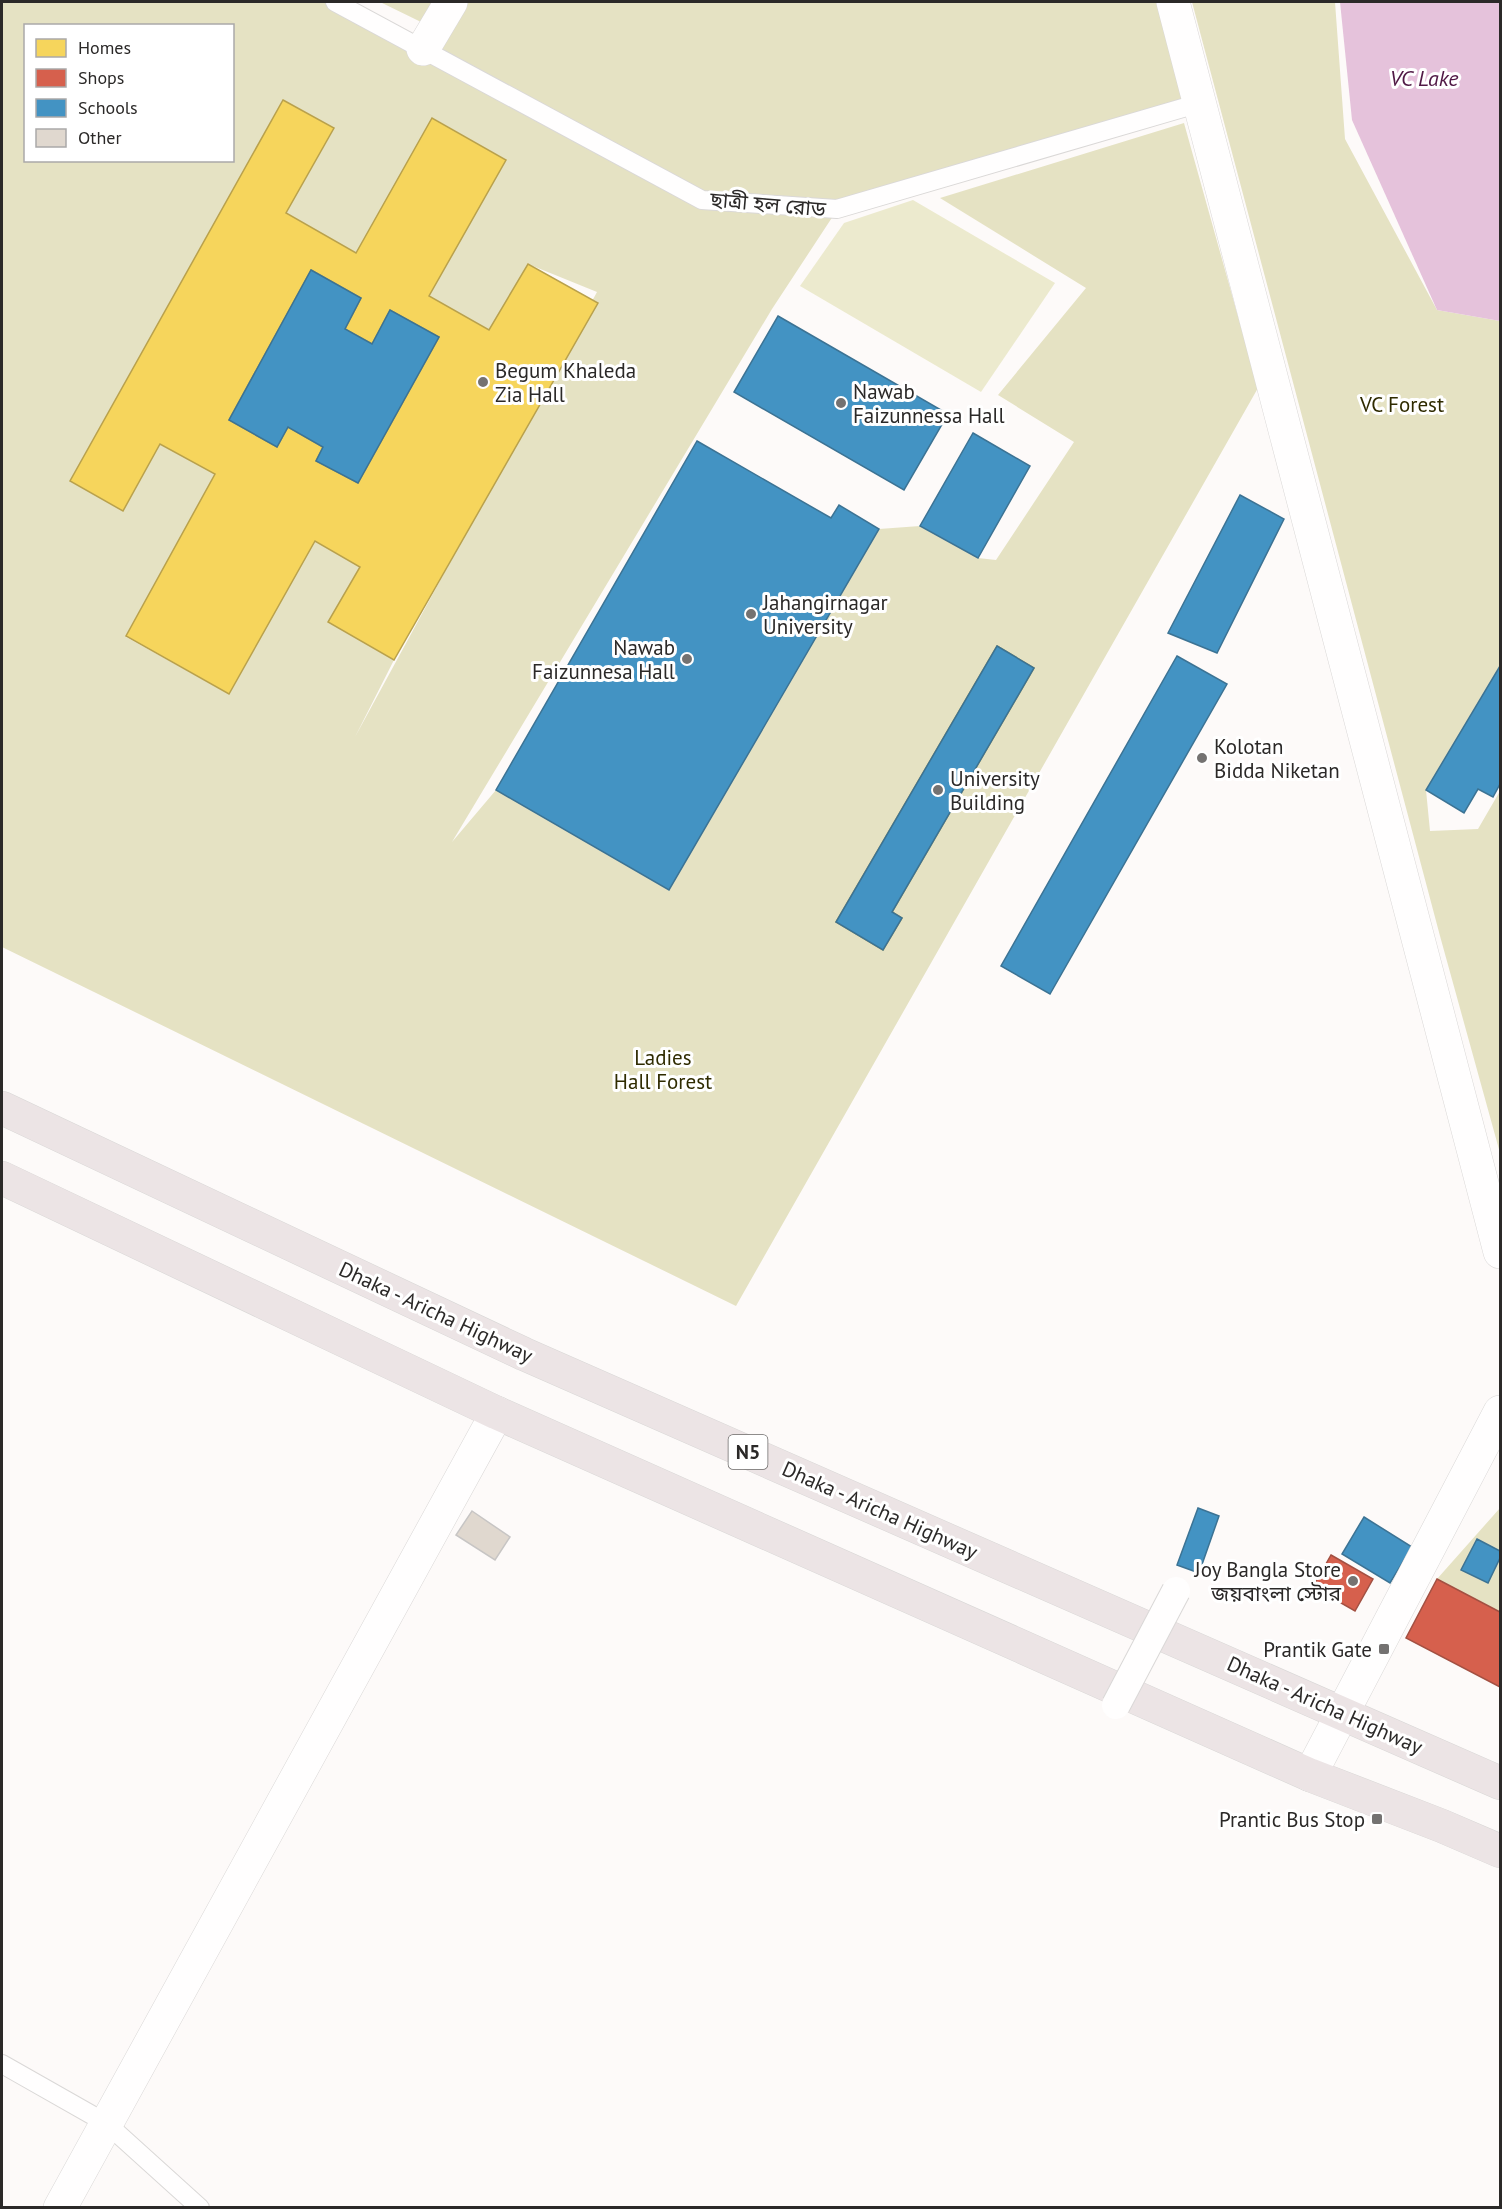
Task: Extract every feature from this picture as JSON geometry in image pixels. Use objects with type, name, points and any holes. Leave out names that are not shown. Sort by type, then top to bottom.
[{"type":"highway","name":"Dhaka - Aricha Highway","points":[[2,1108],[524,1354],[1500,1783]]},
{"type":"highway","points":[[2,1178],[497,1413],[1310,1775],[1500,1851]]},
{"type":"street","points":[[423,49],[451,2]]},
{"type":"street","points":[[1173,2],[1500,1252]]},
{"type":"street","points":[[1310,1775],[1500,1412]]},
{"type":"street","points":[[60,2208],[497,1413]]},
{"type":"street","points":[[1116,1705],[1176,1591]]},
{"type":"lane","name":"ছাত্রী হল রোড","points":[[335,2],[702,200],[837,209],[1200,103]]},
{"type":"lane","points":[[2,2064],[106,2123],[200,2208]]},
{"type":"shaded area","points":[[913,200],[1055,283],[981,392],[800,286],[844,223]]},
{"type":"green space","name":"Ladies Hall Forest","points":[[2,2],[332,2],[702,200],[423,49],[451,2],[1173,2],[1200,103],[837,210],[772,309],[452,842],[496,790],[669,890],[879,529],[920,526],[978,558],[996,560],[1074,442],[998,395],[1086,288],[940,198],[1184,123],[1258,388],[736,1306],[2,947]],"holes":[[[283,100],[334,129],[286,213],[356,253],[433,118],[506,160],[429,296],[489,330],[528,264],[597,292],[355,737],[394,660],[328,622],[360,567],[315,541],[229,694],[126,637],[215,474],[160,444],[123,511],[70,481]]]},
{"type":"green space","points":[[380,2],[434,2],[421,22]]},
{"type":"green space","name":"VC Forest","points":[[1192,2],[1335,2],[1345,139],[1437,310],[1500,321],[1500,666],[1426,790],[1430,831],[1478,829],[1500,791],[1500,1153],[1440,936]]},
{"type":"green space","points":[[1500,1508],[1500,1612],[1437,1579]]},
{"type":"water","name":"VC Lake","points":[[1340,2],[1500,2],[1500,321],[1437,310],[1352,120]]},
{"type":"building: Homes","name":"Begum Khaleda Zia Hall","points":[[283,100],[334,128],[286,213],[356,253],[432,118],[506,160],[429,296],[489,330],[528,264],[598,303],[394,660],[328,622],[360,567],[315,541],[229,694],[126,636],[215,474],[160,444],[123,511],[70,481]],"holes":[[[311,270],[361,298],[345,329],[372,344],[390,310],[439,337],[358,483],[316,461],[323,447],[288,427],[277,447],[229,420]]]},
{"type":"building: Homes","name":"University Building","points":[[997,646],[1034,668],[892,912],[902,918],[883,950],[836,922]]},
{"type":"building: Shops","points":[[1331,1555],[1373,1579],[1355,1611],[1313,1587]]},
{"type":"building: Shops","points":[[1437,1579],[1500,1612],[1500,1687],[1406,1638]]},
{"type":"building: Schools","points":[[311,270],[361,298],[345,329],[372,344],[390,310],[439,337],[358,483],[316,461],[323,447],[288,427],[277,447],[229,420]]},
{"type":"building: Schools","name":"Nawab Faizunnessa Hall","points":[[778,316],[948,414],[904,490],[734,392]]},
{"type":"building: Schools","points":[[973,433],[1030,466],[978,558],[920,526]]},
{"type":"building: Schools","name":"Nawab Faizunnesa Hall","points":[[697,441],[831,518],[839,505],[879,529],[669,890],[496,790]]},
{"type":"building: Schools","points":[[1240,495],[1284,519],[1217,653],[1168,633]]},
{"type":"building: Schools","name":"University Building","points":[[997,646],[1034,668],[892,912],[902,918],[883,950],[836,922]]},
{"type":"building: Schools","name":"Kolotan Bidda Niketan","points":[[1177,656],[1227,684],[1050,994],[1001,966]]},
{"type":"building: Schools","points":[[1500,666],[1500,784],[1493,797],[1478,789],[1464,813],[1426,790]]},
{"type":"building: Schools","points":[[1198,1508],[1219,1516],[1199,1573],[1177,1565]]},
{"type":"building: Schools","points":[[1364,1517],[1412,1547],[1390,1583],[1342,1554]]},
{"type":"building: Schools","points":[[1477,1539],[1500,1551],[1500,1558],[1488,1583],[1461,1570]]},
{"type":"building: Other","points":[[472,1511],[510,1537],[495,1560],[456,1535]]},
{"type":"place","name":"Begum Khaleda Zia Hall","points":[[483,382]]},
{"type":"place","name":"Nawab Faizunnessa Hall","points":[[841,403]]},
{"type":"place","name":"Jahangirnagar University","points":[[751,614]]},
{"type":"place","name":"Nawab Faizunnesa Hall","points":[[687,659]]},
{"type":"place","name":"Kolotan Bidda Niketan","points":[[1202,758]]},
{"type":"place","name":"University Building","points":[[938,790]]},
{"type":"place","name":"Joy Bangla Store জয়বাংলা স্টোর","points":[[1353,1581]]},
{"type":"place","name":"Prantik Gate","points":[[1384,1649]]},
{"type":"place","name":"Prantic Bus Stop","points":[[1377,1819]]}]
